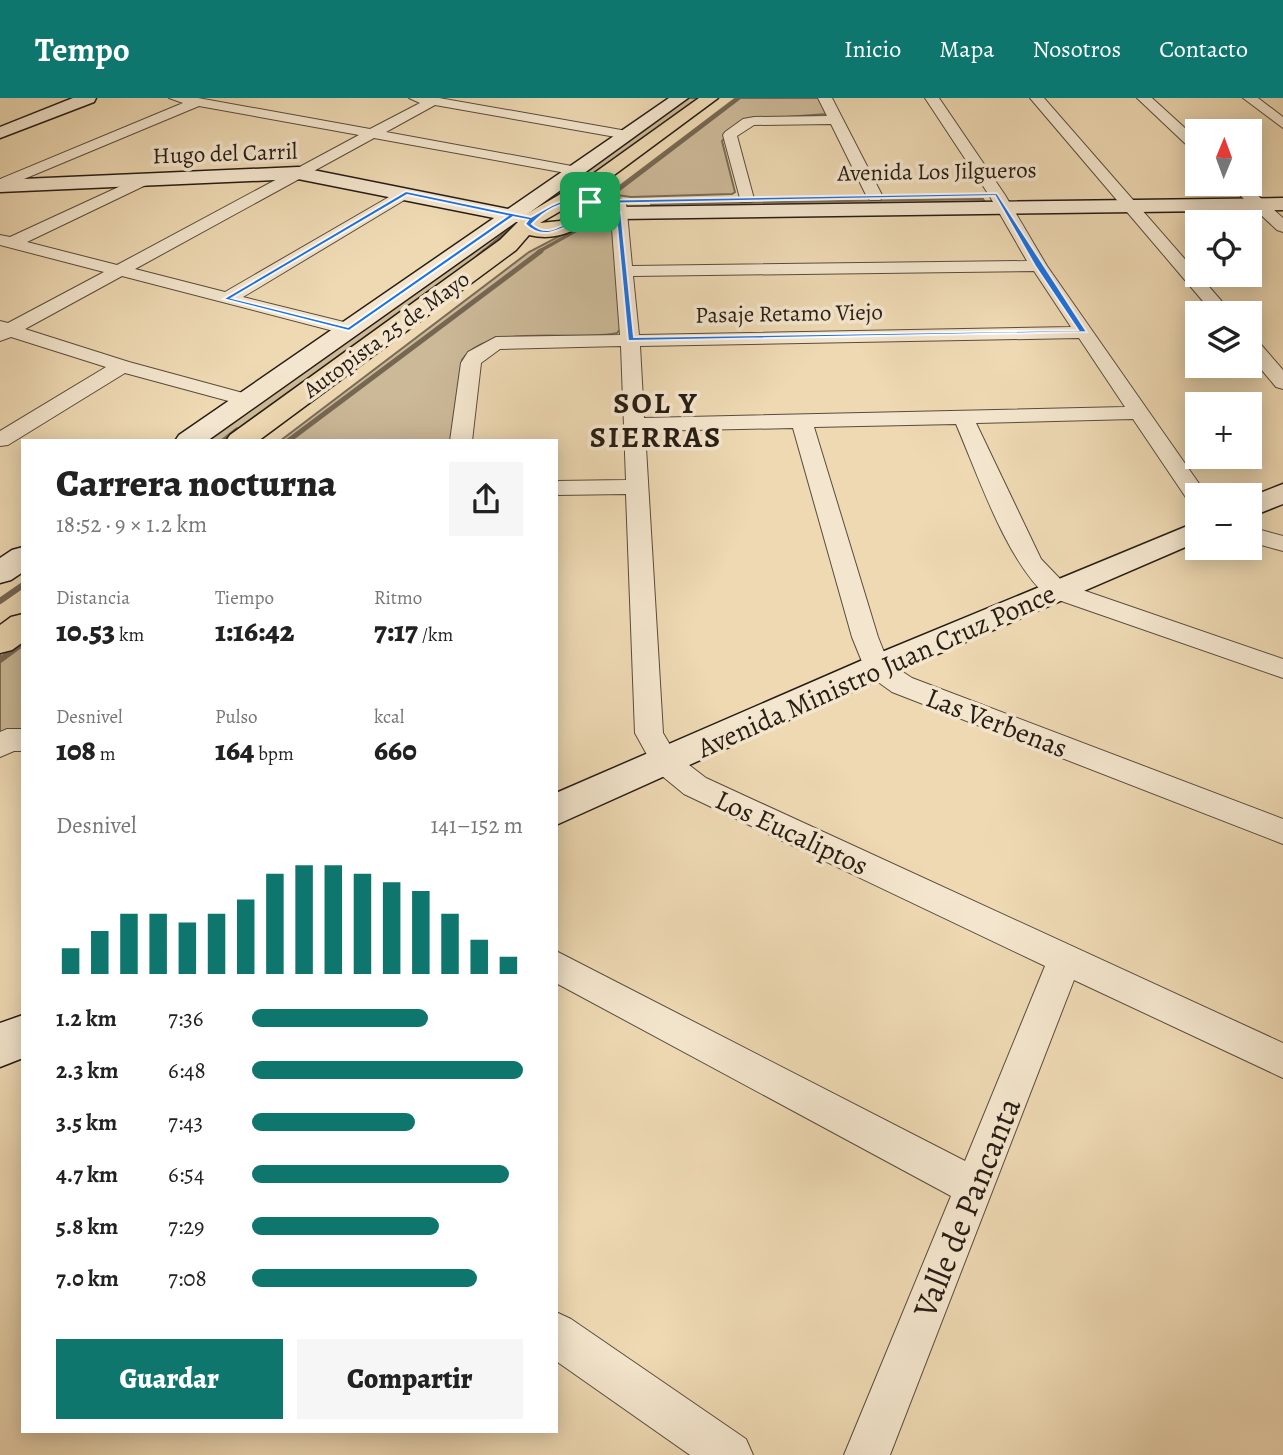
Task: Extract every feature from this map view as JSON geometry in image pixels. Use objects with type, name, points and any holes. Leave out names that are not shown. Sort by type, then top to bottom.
[{"type":"main road","points":[[559,202],[593,183],[710,98]]},
{"type":"main road","points":[[559,202],[575,199],[591,203],[726,98]]},
{"type":"main road","name":"Autopista 25 de Mayo","points":[[243,439],[508,245],[524,219],[559,202]]},
{"type":"main road","name":"Autopista 25 de Mayo","points":[[271,439],[517,255],[566,226],[591,203]]},
{"type":"main road","points":[[524,219],[535,230],[566,226]]},
{"type":"main road","points":[[0,615],[21,599]]},
{"type":"main road","points":[[0,642],[21,626]]},
{"type":"street","points":[[0,125],[68,98]]},
{"type":"street","points":[[0,133],[88,98]]},
{"type":"street","points":[[176,98],[577,171]]},
{"type":"street","points":[[416,98],[627,135]]},
{"type":"street","points":[[192,439],[349,329],[524,219],[577,171],[680,98]]},
{"type":"street","points":[[825,98],[875,197]]},
{"type":"street","points":[[932,98],[1000,201],[1038,266],[1187,483]]},
{"type":"street","points":[[1037,98],[1213,301]]},
{"type":"street","points":[[1144,98],[1185,136]]},
{"type":"street","points":[[1250,98],[1283,124]]},
{"type":"street","points":[[3,331],[433,101]]},
{"type":"street","points":[[0,185],[197,102]]},
{"type":"street","points":[[525,117],[545,104]]},
{"type":"street","points":[[746,199],[730,135],[748,122],[754,121],[836,120]]},
{"type":"street","name":"Hugo del Carril","points":[[0,185],[298,173],[524,219]]},
{"type":"street","points":[[6,242],[143,181]]},
{"type":"street","name":"Avenida Los Jilgueros","points":[[1262,192],[1283,190]]},
{"type":"street","points":[[226,299],[406,193]]},
{"type":"street","name":"Avenida Los Jilgueros","points":[[591,203],[619,208],[1126,200],[1195,196]]},
{"type":"street","points":[[1249,196],[1283,227]]},
{"type":"street","name":"Avenida Los Jilgueros","points":[[1256,196],[1283,204]]},
{"type":"street","name":"Avenida Los Jilgueros","points":[[566,226],[587,215],[619,208],[746,199],[875,197],[1000,201]]},
{"type":"street","name":"Los Eucaliptos","points":[[619,208],[630,340],[635,487],[649,733],[666,763],[695,786],[1283,1060]]},
{"type":"street","points":[[6,242],[349,329]]},
{"type":"street","points":[[625,271],[1038,266]]},
{"type":"street","points":[[3,331],[247,401]]},
{"type":"street","name":"Pasaje Retamo Viejo","points":[[461,439],[471,363],[475,356],[496,343],[1083,332]]},
{"type":"street","points":[[1262,358],[1283,383]]},
{"type":"street","points":[[0,440],[122,366]]},
{"type":"street","points":[[634,425],[1139,413]]},
{"type":"street","points":[[963,417],[1029,560],[1041,577],[1056,590],[1283,669]]},
{"type":"street","points":[[802,421],[865,637],[877,667]]},
{"type":"street","points":[[558,488],[635,487]]},
{"type":"street","points":[[1262,503],[1283,493]]},
{"type":"street","name":"Avenida Ministro Juan Cruz Ponce","points":[[558,809],[877,667],[1185,536]]},
{"type":"street","points":[[1262,538],[1283,544]]},
{"type":"street","points":[[0,573],[21,558]]},
{"type":"street","name":"Las Verbenas","points":[[877,667],[902,685],[1283,832]]},
{"type":"street","name":"Valle de Pancanta","points":[[867,1455],[1065,960]]},
{"type":"street","points":[[558,967],[974,1187]]},
{"type":"street","points":[[0,1045],[21,1037]]},
{"type":"street","points":[[558,1335],[730,1455]]},
{"type":"shaded area","points":[[685,98],[703,98],[599,175],[531,211]]},
{"type":"shaded area","points":[[736,98],[819,98],[827,114],[743,120],[722,141],[735,192],[732,194],[631,197],[609,194]]},
{"type":"shaded area","points":[[983,199],[986,204],[652,209],[651,204]]},
{"type":"shaded area","points":[[594,218],[614,221],[621,328],[617,333],[512,337],[474,348],[462,360],[451,439],[283,439],[529,252]]},
{"type":"shaded area","points":[[506,226],[514,226],[514,232],[231,439],[202,439]]},
{"type":"shaded area","points":[[21,637],[21,729],[0,732],[0,653]]},
{"type":"waterway","points":[[613,194],[739,98]]},
{"type":"waterway","points":[[538,252],[593,221]]},
{"type":"waterway","points":[[483,252],[511,228]]},
{"type":"waterway","points":[[478,257],[485,251]]},
{"type":"waterway","points":[[291,439],[541,251]]},
{"type":"waterway","points":[[226,439],[237,430]]},
{"type":"waterway","points":[[0,601],[21,586]]},
{"type":"waterway","points":[[0,660],[21,644]]},
{"type":"district","name":"SOL Y SIERRAS","points":[[656,420]]},
{"type":"route","points":[[590,202],[564,200],[532,219],[406,193],[226,299],[349,329],[512,215],[532,219],[528,224],[535,230],[551,231],[561,229],[587,215],[619,213],[630,340],[1083,332],[1038,266],[997,195],[590,202]]}]
